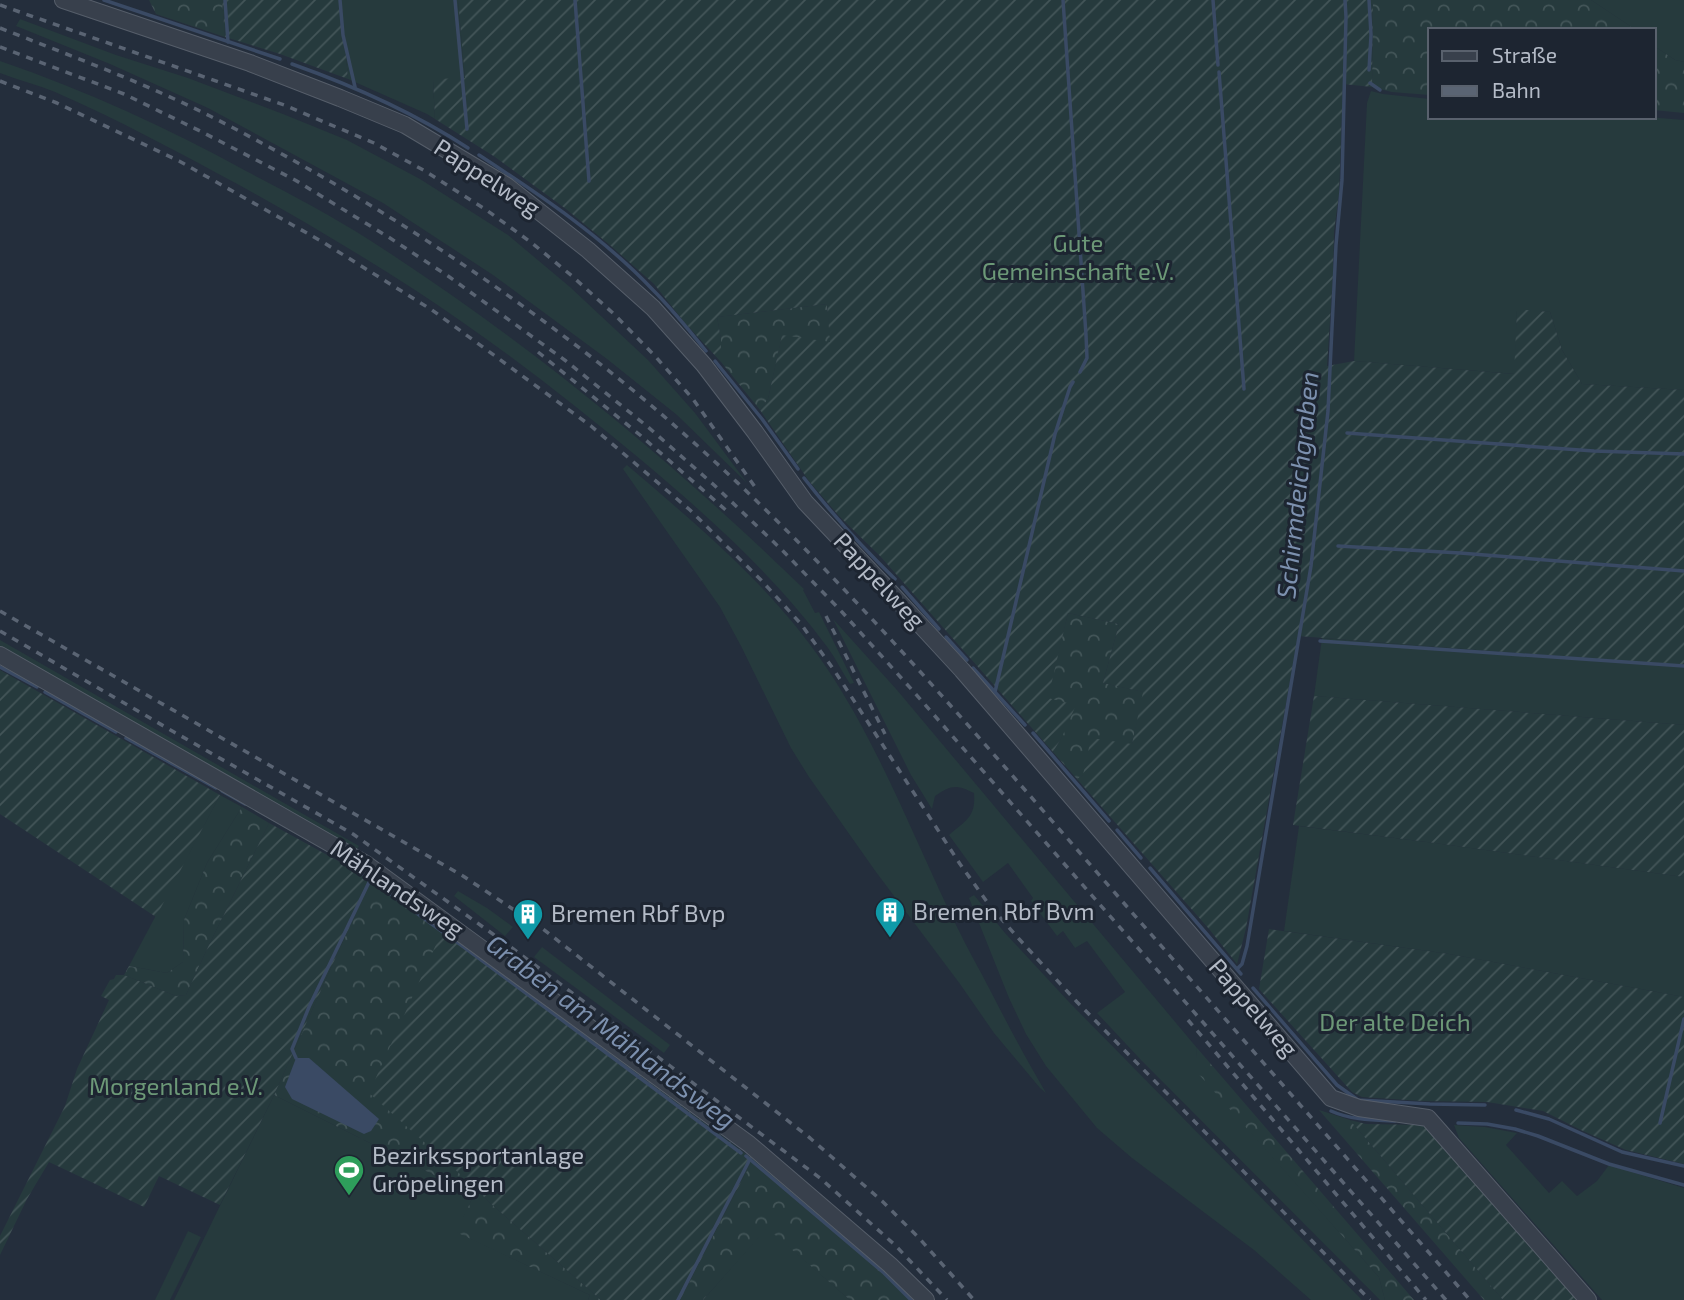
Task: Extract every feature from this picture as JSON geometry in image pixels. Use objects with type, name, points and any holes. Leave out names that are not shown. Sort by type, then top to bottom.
[{"type":"street","name":"Pappelweg","points":[[63,0],[250,63],[405,125],[507,186],[588,250],[653,308],[696,356],[805,502],[962,670],[1331,1098],[1359,1108],[1428,1118],[1588,1300]]},
{"type":"street","name":"Mählandsweg","points":[[0,655],[366,864],[749,1144],[890,1265],[926,1300]]},
{"type":"green space","points":[[149,0],[222,0],[225,37],[156,14]]},
{"type":"green space","points":[[222,0],[341,0],[348,79],[225,37]]},
{"type":"green space","points":[[341,0],[458,0],[465,79],[433,79],[435,119],[348,79]]},
{"type":"green space","name":"Gute Gemeinschaft e.V.","points":[[458,0],[1373,0],[1372,87],[1343,84],[1339,194],[1334,231],[1327,366],[1354,361],[1514,374],[1517,309],[1550,312],[1562,350],[1582,384],[1684,390],[1684,666],[1298,636],[1246,928],[1237,964],[1077,779],[1083,775],[1091,738],[1132,744],[1143,692],[1103,683],[1119,624],[1068,613],[1048,698],[1076,705],[1053,752],[880,556],[839,516],[809,481],[760,410],[768,399],[782,335],[830,342],[827,304],[717,317],[721,362],[654,284],[611,246],[495,157],[435,119],[433,79],[465,78]]},
{"type":"green space","points":[[1373,0],[1591,0],[1633,28],[1428,28],[1428,95],[1392,92],[1372,87]]},
{"type":"green space","points":[[1591,0],[1684,0],[1684,62],[1675,60],[1656,47],[1656,28],[1633,28]]},
{"type":"green space","points":[[20,19],[116,55],[188,78],[347,140],[420,179],[508,235],[570,287],[648,360],[695,413],[747,483],[677,415],[607,359],[493,275],[383,203],[208,108],[16,26]]},
{"type":"green space","points":[[1656,47],[1675,60],[1684,62],[1684,113],[1656,110]]},
{"type":"green space","points":[[0,61],[126,111],[293,196],[371,241],[486,319],[650,449],[804,589],[815,613],[819,612],[854,683],[850,684],[828,648],[786,596],[715,525],[613,437],[501,350],[415,290],[285,211],[102,114],[55,92],[0,73]]},
{"type":"green space","points":[[1371,91],[1428,99],[1428,119],[1656,118],[1684,120],[1684,390],[1582,384],[1562,350],[1550,312],[1517,310],[1515,374],[1354,361],[1367,103]]},
{"type":"green space","points":[[827,304],[831,343],[782,336],[768,399],[760,410],[721,362],[717,317]]},
{"type":"green space","points":[[627,465],[757,583],[824,664],[862,727],[962,937],[1046,1093],[994,1033],[809,777],[791,748],[720,607],[623,469]]},
{"type":"green space","points":[[1068,613],[1119,624],[1103,683],[1144,692],[1132,744],[1077,779],[1053,752],[1062,737],[1047,698]]},
{"type":"green space","points":[[833,619],[897,690],[1197,1048],[1196,1070],[1379,1277],[1385,1300],[1380,1300],[1097,1013],[1125,992],[1087,941],[1075,948],[1063,931],[1057,936],[1008,863],[983,882],[949,835],[971,813],[974,793],[963,788],[950,788],[935,796],[932,809],[911,775]]},
{"type":"green space","points":[[1322,638],[1684,666],[1684,725],[1314,696]]},
{"type":"green space","points":[[0,640],[359,846],[355,852],[0,650]]},
{"type":"green space","points":[[0,670],[220,795],[156,917],[0,814]]},
{"type":"green space","points":[[1314,696],[1684,725],[1684,877],[1293,825]]},
{"type":"green space","points":[[220,795],[242,807],[207,863],[184,920],[183,962],[167,973],[129,966]]},
{"type":"green space","points":[[242,807],[269,823],[186,995],[176,996],[124,975],[129,966],[167,973],[183,962],[184,920],[207,863]]},
{"type":"green space","name":"Morgenland e.V.","points":[[269,823],[371,879],[274,1095],[220,1205],[159,1176],[144,1207],[49,1162],[27,1199],[0,1255],[0,1236],[65,1106],[77,1069],[109,1000],[101,996],[110,980],[116,975],[124,975],[176,996],[186,995]]},
{"type":"green space","points":[[1299,826],[1684,877],[1684,997],[1449,954],[1284,931]]},
{"type":"green space","points":[[371,879],[443,929],[470,1183],[601,1300],[588,1300],[590,1295],[456,1232],[474,1195],[274,1095]]},
{"type":"green space","points":[[458,891],[513,927],[505,936],[454,896]]},
{"type":"green space","points":[[974,895],[1069,1002],[1362,1300],[1311,1300],[1254,1250],[1132,1158],[1097,1128],[1046,1066],[1026,1034],[969,898]]},
{"type":"green space","points":[[443,929],[753,1159],[680,1300],[601,1300],[369,1093]]},
{"type":"green space","name":"Der alte Deich","points":[[1269,929],[1449,954],[1684,997],[1684,1164],[1626,1150],[1543,1111],[1487,1102],[1362,1097],[1352,1092],[1259,989]]},
{"type":"green space","points":[[542,947],[670,1045],[664,1053],[534,957]]},
{"type":"green space","points":[[1197,1048],[1414,1300],[1385,1300],[1379,1277],[1195,1070]]},
{"type":"green space","name":"Bezirkssportanlage Gröpelingen","points":[[274,1095],[474,1195],[457,1232],[590,1295],[588,1300],[174,1300]]},
{"type":"green space","points":[[1319,1110],[1350,1120],[1503,1300],[1484,1300]]},
{"type":"green space","points":[[1350,1120],[1366,1124],[1422,1125],[1438,1138],[1579,1300],[1503,1300]]},
{"type":"green space","points":[[1454,1125],[1517,1133],[1506,1145],[1549,1193],[1562,1181],[1577,1196],[1597,1181],[1609,1165],[1684,1188],[1684,1300],[1602,1300],[1459,1138]]},
{"type":"green space","points":[[753,1159],[842,1231],[909,1300],[850,1300],[767,1228],[703,1300],[680,1300]]},
{"type":"green space","points":[[767,1227],[850,1300],[703,1300]]},
{"type":"green space","points":[[188,1231],[201,1237],[170,1300],[155,1300]]},
{"type":"water","points":[[296,1058],[309,1058],[379,1119],[371,1131],[364,1134],[292,1099],[285,1087]]},
{"type":"waterway","points":[[104,0],[280,59]]},
{"type":"waterway","points":[[225,0],[228,42]]},
{"type":"waterway","points":[[340,0],[343,35],[355,87]]},
{"type":"waterway","points":[[455,0],[467,129]]},
{"type":"waterway","points":[[575,0],[589,181]]},
{"type":"waterway","points":[[1063,0],[1086,335],[1087,358],[1080,372]]},
{"type":"waterway","points":[[1213,0],[1218,65]]},
{"type":"waterway","name":"Schirmdeichgraben","points":[[1237,969],[1242,964],[1247,946],[1311,566],[1328,411],[1342,180],[1345,0]]},
{"type":"waterway","points":[[1369,0],[1369,70]]},
{"type":"waterway","points":[[292,64],[383,101],[468,148]]},
{"type":"waterway","points":[[1219,72],[1244,389]]},
{"type":"waterway","points":[[1370,83],[1380,90]]},
{"type":"waterway","points":[[479,155],[548,201],[613,252],[660,297],[706,351]]},
{"type":"waterway","points":[[715,361],[798,469]]},
{"type":"waterway","points":[[995,692],[1055,434],[1073,382]]},
{"type":"waterway","points":[[1347,433],[1594,451],[1684,454]]},
{"type":"waterway","points":[[804,478],[848,530],[895,579]]},
{"type":"waterway","points":[[1338,546],[1684,571]]},
{"type":"waterway","points":[[902,587],[939,629]]},
{"type":"waterway","points":[[946,637],[967,660]]},
{"type":"waterway","points":[[1320,641],[1684,666]]},
{"type":"waterway","name":"Graben am Mählandsweg","points":[[0,667],[37,687]]},
{"type":"waterway","points":[[973,668],[1025,725]]},
{"type":"waterway","name":"Graben am Mählandsweg","points":[[45,692],[116,732]]},
{"type":"waterway","points":[[1033,733],[1109,821]]},
{"type":"waterway","name":"Graben am Mählandsweg","points":[[126,738],[216,788]]},
{"type":"waterway","name":"Graben am Mählandsweg","points":[[222,791],[245,804]]},
{"type":"waterway","points":[[1117,830],[1141,858]]},
{"type":"waterway","name":"Graben am Mählandsweg","points":[[348,863],[451,938]]},
{"type":"waterway","points":[[1150,868],[1241,974]]},
{"type":"waterway","points":[[296,1058],[292,1049],[309,1007],[371,878]]},
{"type":"waterway","name":"Graben am Mählandsweg","points":[[457,942],[741,1153]]},
{"type":"waterway","points":[[1253,988],[1337,1085],[1358,1100],[1485,1105]]},
{"type":"waterway","points":[[1660,1123],[1684,1019]]},
{"type":"waterway","points":[[1516,1110],[1549,1119],[1622,1152],[1684,1166]]},
{"type":"waterway","points":[[1331,1111],[1354,1118],[1395,1121]]},
{"type":"waterway","points":[[1458,1123],[1515,1129],[1609,1164],[1684,1185]]},
{"type":"waterway","name":"Graben am Mählandsweg","points":[[746,1156],[884,1273],[911,1300]]},
{"type":"waterway","points":[[678,1300],[750,1159]]},
{"type":"railway","points":[[0,5],[284,105],[374,143],[485,209],[572,276],[655,356],[693,399],[755,487]]},
{"type":"railway","points":[[0,28],[184,104],[308,169],[404,226],[496,287],[586,353],[652,406],[776,520],[892,641],[1470,1300]]},
{"type":"railway","points":[[0,47],[124,94],[295,180],[448,276],[566,361],[648,427],[714,485],[842,612],[1446,1300]]},
{"type":"railway","points":[[0,81],[57,103],[179,161],[321,241],[432,310],[591,426],[690,510],[801,624],[990,906],[1077,1002],[1370,1300]]},
{"type":"railway","points":[[538,352],[640,435],[728,512]]},
{"type":"railway","points":[[0,611],[463,876],[543,929],[810,1138],[882,1201],[974,1300]]},
{"type":"railway","points":[[826,616],[885,734]]},
{"type":"railway","points":[[0,631],[353,834],[504,942],[820,1178],[895,1245],[947,1300]]},
{"type":"railway","points":[[1188,1020],[1426,1300]]},
{"type":"place","name":"Bremen Rbf Bvm","points":[[890,939]]},
{"type":"place","name":"Bremen Rbf Bvp","points":[[528,941]]},
{"type":"place","name":"Bezirkssportanlage Gröpelingen","points":[[349,1197]]}]
